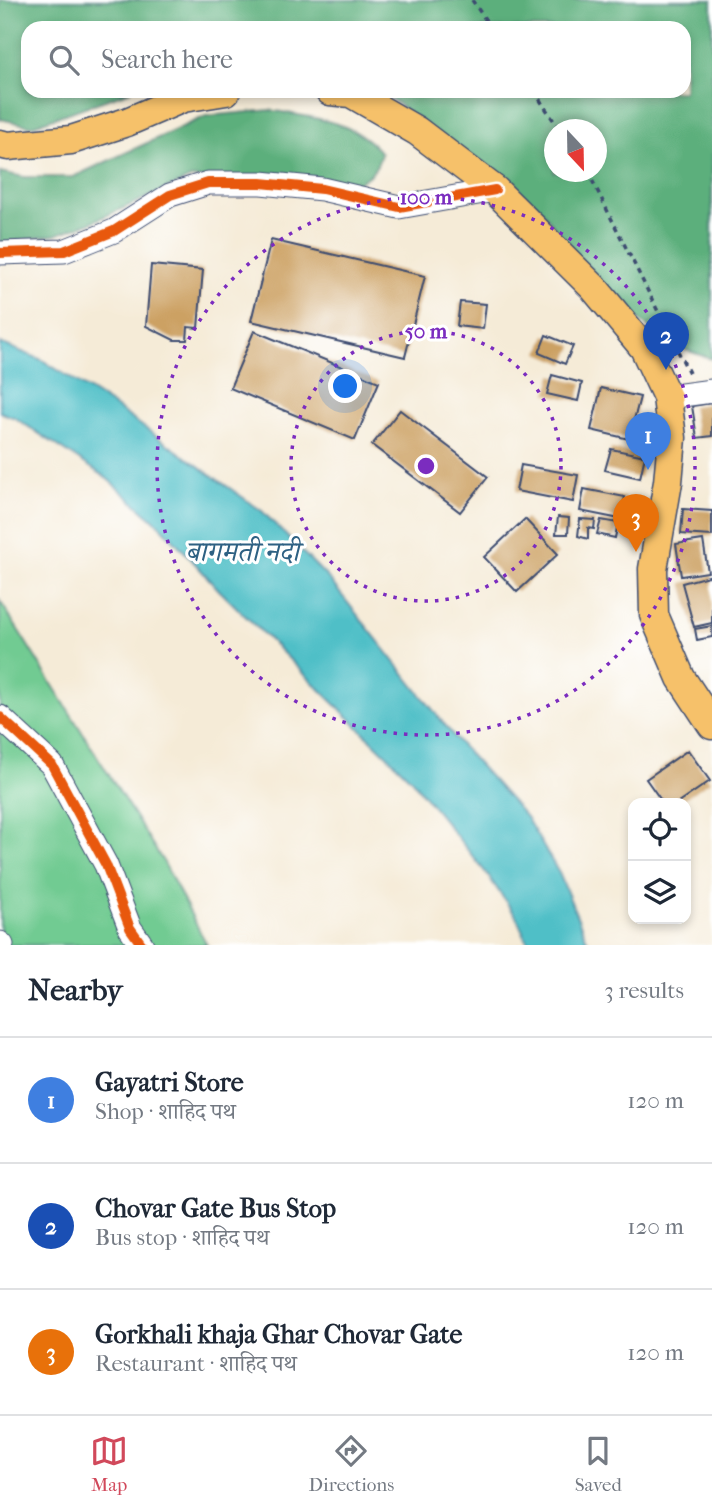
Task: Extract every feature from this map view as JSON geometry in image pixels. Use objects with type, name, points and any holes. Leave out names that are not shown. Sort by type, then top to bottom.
[{"type":"main road","points":[[0,144],[8,146],[71,140],[127,122],[183,98]]},
{"type":"main road","points":[[360,98],[418,131],[495,190],[594,288],[644,348],[667,397],[672,438],[668,482],[653,569],[654,615],[681,678],[712,725]]},
{"type":"street","points":[[0,253],[64,251],[114,230],[170,195],[208,183],[261,183],[322,189],[399,207],[495,190]]},
{"type":"street","points":[[667,397],[705,391]]},
{"type":"street","points":[[0,717],[52,765],[106,865],[130,928],[142,945]]},
{"type":"path","points":[[472,0],[486,21]]},
{"type":"path","points":[[539,98],[553,119]]},
{"type":"path","points":[[593,182],[705,391]]},
{"type":"green space","points":[[0,0],[712,0],[712,359],[668,344],[601,287],[538,206],[390,98],[691,98],[691,21],[21,21],[21,98],[111,98],[31,126],[0,119]]},
{"type":"green space","points":[[270,110],[315,118],[358,133],[381,153],[377,166],[365,178],[348,188],[191,178],[92,222],[55,235],[0,243],[0,172],[24,177],[73,177],[206,116]]},
{"type":"green space","points":[[0,601],[164,863],[207,945],[0,945]]},
{"type":"water","name":"बागमती नदी","points":[[0,343],[42,360],[114,406],[262,511],[328,578],[461,745],[526,817],[559,873],[589,945],[529,945],[516,916],[486,873],[411,779],[220,591],[162,527],[104,476],[15,418],[0,412]]},
{"type":"building","points":[[271,240],[425,276],[405,357],[251,321]]},
{"type":"building","points":[[151,265],[203,270],[198,328],[188,327],[187,340],[174,340],[146,326]]},
{"type":"building","points":[[460,302],[486,304],[483,329],[457,326]]},
{"type":"building","points":[[254,331],[379,382],[355,440],[230,388]]},
{"type":"building","points":[[546,335],[573,346],[565,364],[539,353]]},
{"type":"building","points":[[552,375],[582,383],[578,401],[547,394]]},
{"type":"building","points":[[601,388],[640,397],[629,439],[591,430]]},
{"type":"building","points":[[712,403],[712,436],[697,438],[692,406]]},
{"type":"building","points":[[400,410],[488,477],[460,512],[372,445]]},
{"type":"building","points":[[611,449],[645,456],[640,478],[605,470]]},
{"type":"building","points":[[521,465],[578,475],[573,502],[516,491]]},
{"type":"building","points":[[584,489],[625,497],[620,519],[580,511]]},
{"type":"building","points":[[683,509],[712,511],[712,536],[681,534]]},
{"type":"building","points":[[558,517],[569,518],[568,534],[556,534]]},
{"type":"building","points":[[525,519],[558,554],[517,592],[484,557]]},
{"type":"building","points":[[580,519],[595,520],[594,529],[588,528],[588,539],[578,536]]},
{"type":"building","points":[[601,520],[618,523],[615,538],[597,534]]},
{"type":"building","points":[[703,540],[708,572],[681,576],[676,544]]},
{"type":"building","points":[[712,575],[712,623],[694,627],[682,583]]},
{"type":"building","points":[[712,626],[712,637],[697,640],[695,629]]},
{"type":"building","points":[[688,750],[710,781],[685,798],[659,798],[646,779]]},
{"type":"cycle path","points":[[0,253],[64,251],[114,231],[170,195],[208,183],[261,183],[322,189],[399,207],[495,190]]},
{"type":"cycle path","points":[[0,717],[52,765],[106,865],[130,928],[142,945]]},
{"type":"place","name":"Chovar Gate Bus Stop","points":[[666,370]]},
{"type":"place","name":"Gayatri Store","points":[[648,470]]},
{"type":"place","name":"Gorkhali khaja Ghar Chovar Gate","points":[[636,552]]}]
